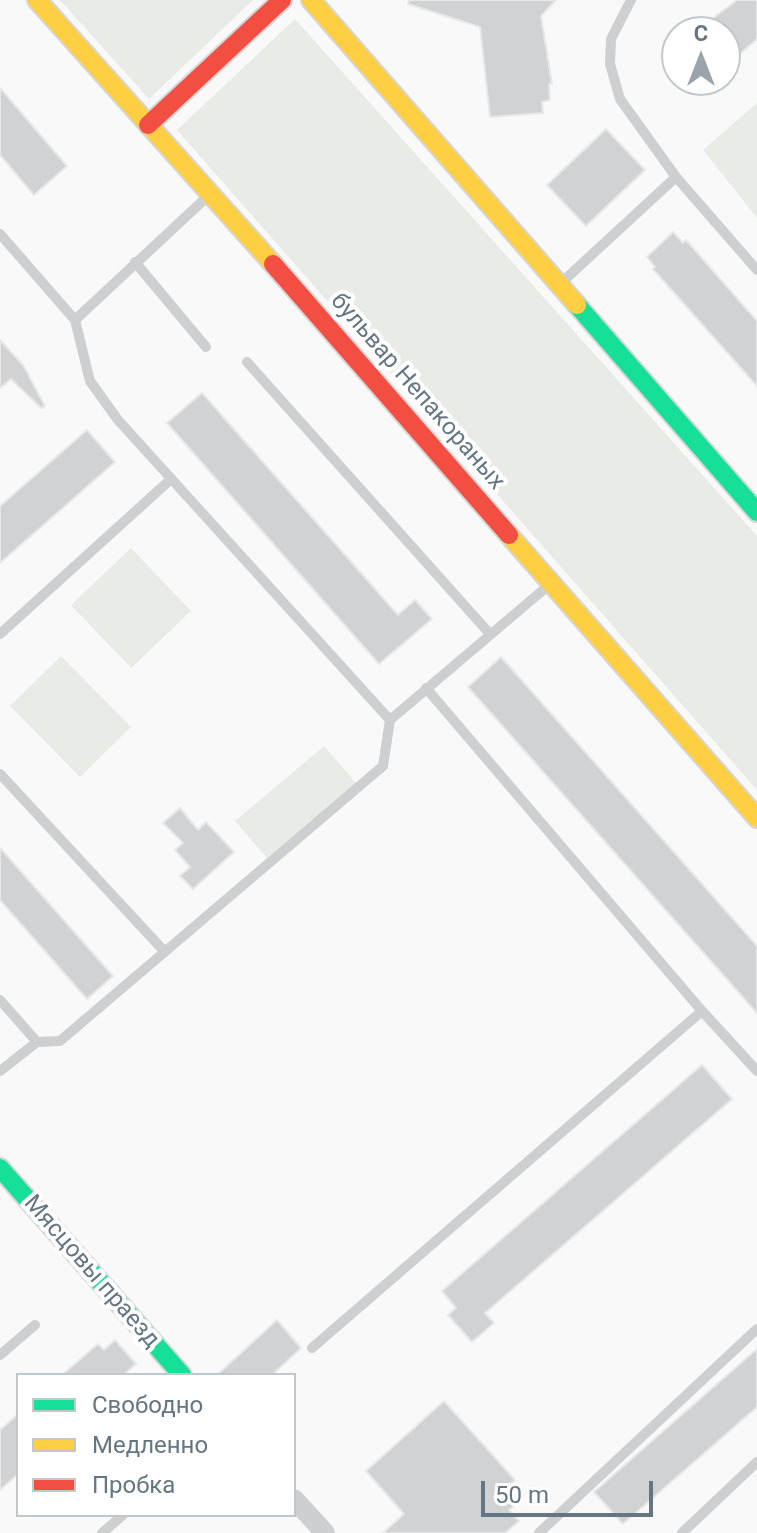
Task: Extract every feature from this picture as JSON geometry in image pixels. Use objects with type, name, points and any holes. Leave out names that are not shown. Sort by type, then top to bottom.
[{"type":"main road","name":"бульвар Непакораных","points":[[37,0],[757,818]]},
{"type":"main road","points":[[148,125],[282,0]]},
{"type":"main road","points":[[311,0],[757,512]]},
{"type":"main road","name":"Мясцовы праезд","points":[[0,1168],[180,1373]]},
{"type":"street","points":[[296,1501],[325,1533]]},
{"type":"lane","points":[[631,0],[611,39],[610,64],[620,99],[676,177],[757,270]]},
{"type":"lane","points":[[560,284],[676,177]]},
{"type":"lane","points":[[75,320],[209,195]]},
{"type":"lane","points":[[0,234],[75,320],[90,381],[118,420],[390,720]]},
{"type":"lane","points":[[135,262],[206,347]]},
{"type":"lane","points":[[247,362],[490,634]]},
{"type":"lane","points":[[0,634],[170,480]]},
{"type":"lane","points":[[0,1071],[37,1042],[60,1041],[383,766],[390,720],[552,583]]},
{"type":"lane","points":[[426,688],[757,1071]]},
{"type":"lane","points":[[0,774],[164,951]]},
{"type":"lane","points":[[0,1000],[37,1042]]},
{"type":"lane","points":[[312,1348],[702,1011]]},
{"type":"lane","points":[[0,1355],[35,1325]]},
{"type":"lane","points":[[539,1533],[757,1329]]},
{"type":"lane","points":[[682,1533],[757,1462]]},
{"type":"lane","points":[[102,1533],[121,1517]]},
{"type":"shaded area","points":[[60,0],[253,0],[149,99]]},
{"type":"shaded area","points":[[295,19],[757,536],[757,790],[177,130]]},
{"type":"shaded area","points":[[757,103],[757,218],[703,150]]},
{"type":"shaded area","points":[[131,548],[191,611],[131,668],[71,605]]},
{"type":"shaded area","points":[[61,656],[131,727],[80,777],[10,706]]},
{"type":"shaded area","points":[[324,746],[356,783],[267,858],[235,821]]},
{"type":"building","points":[[409,0],[556,0],[541,16],[552,84],[549,84],[550,100],[542,102],[543,113],[490,117],[480,27],[408,4]]},
{"type":"building","points":[[737,0],[757,0],[757,39],[741,53],[741,16],[716,16]]},
{"type":"building","points":[[0,88],[67,166],[34,195],[0,155]]},
{"type":"building","points":[[606,129],[645,170],[586,226],[547,185]]},
{"type":"building","points":[[673,232],[683,243],[686,240],[757,321],[757,386],[653,269],[655,267],[647,257]]},
{"type":"building","points":[[0,340],[23,365],[45,406],[41,408],[11,379],[0,388]]},
{"type":"building","points":[[202,393],[398,615],[415,600],[432,619],[379,664],[167,423]]},
{"type":"building","points":[[87,430],[115,462],[0,563],[0,506]]},
{"type":"building","points":[[501,657],[757,946],[757,1013],[468,687]]},
{"type":"building","points":[[180,808],[198,830],[206,822],[234,852],[193,889],[180,876],[190,867],[175,850],[183,843],[163,823]]},
{"type":"building","points":[[0,848],[113,976],[87,999],[0,900]]},
{"type":"building","points":[[702,1065],[732,1099],[485,1313],[494,1323],[472,1342],[448,1315],[456,1308],[442,1291]]},
{"type":"building","points":[[277,1320],[301,1348],[274,1373],[219,1373]]},
{"type":"building","points":[[115,1340],[136,1364],[125,1373],[64,1373],[98,1344],[104,1350]]},
{"type":"building","points":[[757,1349],[757,1407],[623,1524],[594,1492]]},
{"type":"building","points":[[444,1401],[515,1480],[506,1488],[519,1502],[509,1510],[519,1521],[505,1533],[383,1533],[404,1514],[366,1471]]},
{"type":"building","points":[[16,1416],[16,1476],[0,1490],[0,1430]]},
{"type":"traffic: fast","points":[[577,305],[757,512]]},
{"type":"traffic: fast","points":[[0,1168],[180,1373]]},
{"type":"traffic: slow","points":[[37,0],[273,264]]},
{"type":"traffic: slow","points":[[311,0],[577,305]]},
{"type":"traffic: slow","points":[[509,535],[757,818]]},
{"type":"traffic: jam","points":[[148,125],[282,0]]},
{"type":"traffic: jam","points":[[273,264],[509,535]]}]
